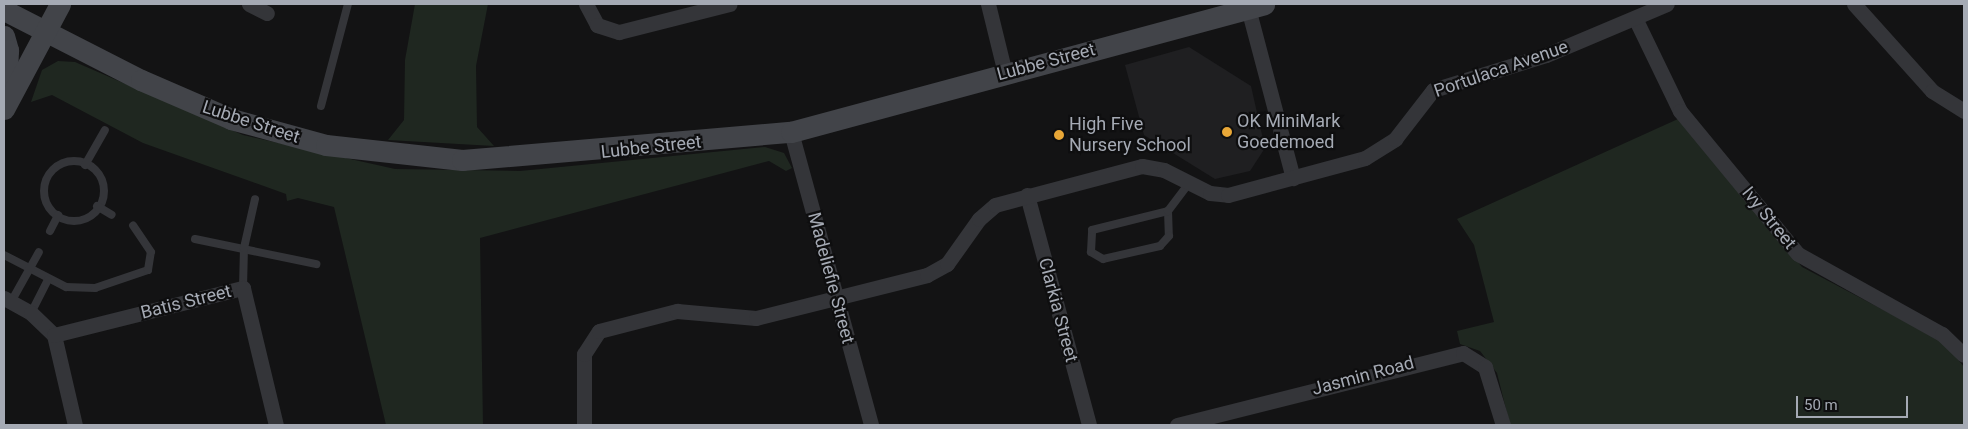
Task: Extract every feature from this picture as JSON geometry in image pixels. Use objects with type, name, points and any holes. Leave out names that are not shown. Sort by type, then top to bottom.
[{"type":"main road","points":[[5,108],[60,4]]},
{"type":"main road","name":"Lubbe Street","points":[[4,10],[142,80],[231,119],[370,153],[493,160],[791,132],[1256,6]]},
{"type":"main road","points":[[4,36],[8,50],[5,108]]},
{"type":"street","points":[[249,4],[267,13]]},
{"type":"street","points":[[586,4],[598,25],[619,32],[730,4]]},
{"type":"street","points":[[988,4],[1005,73]]},
{"type":"street","name":"Portulaca Avenue","points":[[584,425],[584,354],[600,331],[677,311],[746,319],[938,270],[987,210],[1027,195],[1142,166],[1164,170],[1189,183],[1228,195],[1293,178],[1386,148],[1433,90],[1546,55],[1667,4]]},
{"type":"street","points":[[1854,4],[1932,92],[1964,111]]},
{"type":"street","points":[[1256,6],[1293,178]]},
{"type":"street","name":"Ivy Street","points":[[1635,18],[1680,111],[1798,254],[1942,334],[1964,355]]},
{"type":"street","name":"Madeliefie Street","points":[[791,132],[871,425]]},
{"type":"street","name":"Clarkia Street","points":[[1027,195],[1089,425]]},
{"type":"street","name":"Batis Street","points":[[54,335],[243,288],[276,425]]},
{"type":"street","points":[[7,300],[31,313],[54,335],[75,425]]},
{"type":"street","name":"Jasmin Road","points":[[1178,425],[1463,353],[1485,367],[1502,425]]},
{"type":"lane","points":[[320,106],[348,4]]},
{"type":"lane","points":[[85,166],[104,130]]},
{"type":"lane","points":[[64,161],[85,166],[103,180],[98,206],[86,222],[58,215],[43,200],[50,176],[64,161]]},
{"type":"lane","points":[[1168,211],[1097,227],[1090,233],[1091,252],[1103,259],[1160,246],[1169,236],[1168,211],[1189,183]]},
{"type":"lane","points":[[243,288],[244,248],[255,199]]},
{"type":"lane","points":[[98,206],[112,215]]},
{"type":"lane","points":[[50,231],[58,215]]},
{"type":"lane","points":[[4,254],[48,280],[86,290],[144,274],[151,265],[151,252],[133,225]]},
{"type":"lane","points":[[195,239],[316,264]]},
{"type":"lane","points":[[7,300],[39,252]]},
{"type":"lane","points":[[31,313],[48,280]]},
{"type":"shaded area","points":[[415,4],[488,4],[476,66],[477,127],[494,146],[388,140],[404,120],[405,60]]},
{"type":"shaded area","points":[[1189,47],[1251,86],[1265,148],[1250,171],[1215,179],[1144,135],[1125,65]]},
{"type":"shaded area","points":[[58,61],[75,62],[243,135],[395,169],[520,171],[765,147],[784,153],[792,168],[786,171],[769,161],[480,238],[483,425],[386,425],[334,207],[298,198],[287,201],[286,194],[143,143],[52,95],[31,102],[42,70]]},
{"type":"shaded area","points":[[1678,119],[1802,267],[1944,342],[1964,367],[1964,425],[1510,425],[1497,373],[1480,351],[1460,344],[1457,331],[1494,322],[1474,245],[1457,219]]},
{"type":"place","name":"OK MiniMark Goedemoed","points":[[1227,132]]},
{"type":"place","name":"High Five Nursery School","points":[[1059,135]]}]
